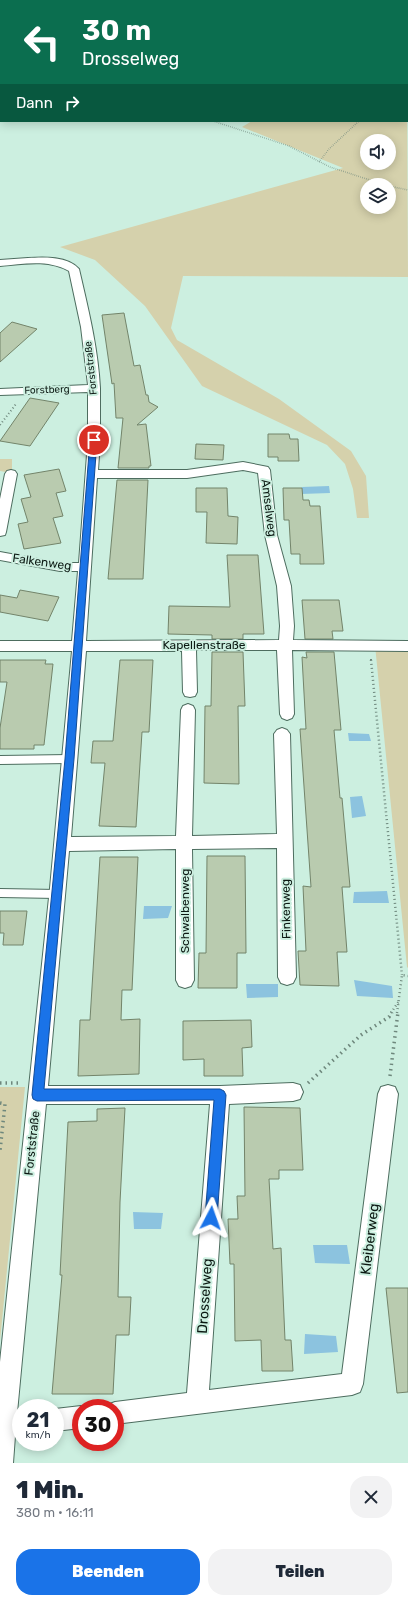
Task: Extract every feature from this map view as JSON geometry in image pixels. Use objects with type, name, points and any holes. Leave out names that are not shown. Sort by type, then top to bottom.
[{"type":"street","name":"Forststraße","points":[[0,263],[49,260],[65,263],[74,269],[85,311],[94,388],[92,474],[79,646],[7,1420],[1,1463]]},
{"type":"street","name":"Forstberg","points":[[0,392],[94,388]]},
{"type":"street","name":"Amselweg","points":[[92,474],[186,474],[243,466],[264,470],[271,535],[284,586],[287,626],[285,645]]},
{"type":"street","points":[[0,532],[11,474]]},
{"type":"street","name":"Falkenweg","points":[[0,556],[60,567],[85,567]]},
{"type":"street","points":[[285,645],[284,656],[287,714]]},
{"type":"street","name":"Kapellenstraße","points":[[0,646],[408,646]]},
{"type":"street","points":[[188,646],[190,692]]},
{"type":"street","name":"Schwalbenweg","points":[[185,980],[184,843],[188,710]]},
{"type":"street","name":"Finkenweg","points":[[282,734],[286,841],[287,977]]},
{"type":"street","points":[[61,844],[286,841]]},
{"type":"street","points":[[37,1095],[220,1095],[293,1092]]},
{"type":"street","name":"Kleiberweg","points":[[197,1403],[352,1384],[388,1094]]},
{"type":"street","name":"Drosselweg","points":[[197,1403],[220,1095]]},
{"type":"street","points":[[124,1412],[197,1403]]},
{"type":"lane","points":[[0,760],[69,759]]},
{"type":"lane","points":[[0,893],[57,894]]},
{"type":"path","points":[[216,122],[289,146],[319,162],[347,174],[361,178]]},
{"type":"path","points":[[319,162],[329,148],[358,122]]},
{"type":"path","points":[[396,187],[408,190]]},
{"type":"path","points":[[0,425],[16,404],[14,392]]},
{"type":"path","points":[[361,645],[370,652],[402,975],[388,1094]]},
{"type":"path","points":[[402,975],[408,976]]},
{"type":"path","points":[[293,1092],[315,1078],[361,1035],[389,1017],[399,1001]]},
{"type":"path","points":[[0,1103],[5,1104],[0,1151]]},
{"type":"shaded area","points":[[250,122],[407,122],[408,277],[183,276],[171,328],[177,340],[279,399],[351,451],[366,476],[369,518],[357,518],[353,489],[345,464],[327,445],[202,386],[145,306],[95,260],[60,247],[343,168],[242,127]]},
{"type":"shaded area","points":[[0,459],[12,459],[12,473],[0,471]]},
{"type":"shaded area","points":[[375,645],[408,646],[408,968],[407,967]]},
{"type":"shaded area","points":[[0,1087],[25,1087],[0,1341]]},
{"type":"water","points":[[329,486],[330,493],[301,494],[302,487]]},
{"type":"water","points":[[348,733],[369,734],[371,741],[349,741]]},
{"type":"water","points":[[362,796],[366,816],[352,818],[350,797]]},
{"type":"water","points":[[387,891],[389,903],[353,903],[354,892]]},
{"type":"water","points":[[144,906],[172,906],[168,918],[143,919]]},
{"type":"water","points":[[354,980],[392,986],[393,998],[357,996]]},
{"type":"water","points":[[246,984],[278,984],[278,997],[247,998]]},
{"type":"water","points":[[133,1212],[163,1213],[161,1229],[134,1229]]},
{"type":"water","points":[[313,1245],[347,1245],[350,1264],[315,1263]]},
{"type":"water","points":[[305,1334],[336,1336],[338,1352],[304,1354]]},
{"type":"building","points":[[124,313],[134,366],[140,365],[146,395],[148,395],[149,402],[158,407],[137,425],[146,424],[151,466],[149,466],[149,468],[118,468],[123,418],[116,418],[114,383],[112,384],[102,315]]},
{"type":"building","points":[[12,322],[37,329],[0,362],[0,333]]},
{"type":"building","points":[[30,398],[59,403],[30,446],[0,441]]},
{"type":"building","points":[[268,434],[289,434],[290,439],[298,439],[299,461],[278,461],[278,457],[268,457]]},
{"type":"building","points":[[196,444],[224,445],[223,460],[195,459]]},
{"type":"building","points":[[59,469],[66,491],[56,493],[63,516],[53,518],[61,543],[24,549],[18,524],[28,522],[21,499],[31,497],[24,475]]},
{"type":"building","points":[[117,480],[148,480],[143,579],[108,579]]},
{"type":"building","points":[[196,488],[227,488],[228,516],[238,517],[237,544],[206,543],[207,512],[196,512]]},
{"type":"building","points":[[283,488],[302,488],[303,500],[309,500],[310,506],[320,506],[324,564],[300,564],[300,554],[291,554],[289,520],[284,520]]},
{"type":"building","points":[[227,555],[258,555],[264,634],[243,634],[243,639],[212,639],[212,635],[168,634],[169,606],[230,607]]},
{"type":"building","points":[[20,590],[59,597],[48,621],[0,612],[0,595],[17,598]]},
{"type":"building","points":[[302,600],[339,600],[343,631],[332,631],[333,639],[305,639]]},
{"type":"building","points":[[212,652],[243,652],[245,706],[238,706],[239,784],[204,783],[205,706],[211,706]]},
{"type":"building","points":[[306,652],[334,652],[341,730],[334,730],[350,887],[342,887],[347,952],[337,952],[339,986],[300,985],[298,951],[306,951],[303,886],[311,887],[300,729],[306,729],[302,657],[307,658]]},
{"type":"building","points":[[0,660],[46,660],[45,664],[53,664],[44,745],[34,745],[34,749],[0,749],[0,728],[7,682],[0,682]]},
{"type":"building","points":[[120,660],[153,660],[149,732],[142,732],[136,827],[99,826],[105,763],[91,763],[93,741],[113,741]]},
{"type":"building","points":[[207,856],[245,856],[246,953],[237,953],[237,988],[198,988],[199,953],[206,953]]},
{"type":"building","points":[[100,857],[138,857],[132,990],[122,990],[121,1020],[140,1019],[139,1074],[78,1076],[80,1020],[90,1020]]},
{"type":"building","points":[[0,911],[27,911],[23,945],[3,945],[4,933],[0,933]]},
{"type":"building","points":[[251,1020],[252,1047],[242,1048],[243,1076],[204,1076],[204,1059],[183,1060],[183,1021]]},
{"type":"building","points":[[244,1107],[300,1108],[303,1170],[279,1170],[279,1179],[269,1179],[273,1249],[281,1248],[285,1340],[291,1340],[293,1371],[262,1371],[261,1340],[235,1341],[234,1264],[230,1264],[228,1219],[238,1219],[237,1196],[245,1196]]},
{"type":"building","points":[[125,1108],[120,1202],[118,1297],[131,1297],[129,1335],[116,1335],[113,1394],[52,1394],[62,1275],[60,1275],[68,1122],[97,1121],[97,1109]]},
{"type":"building","points":[[386,1288],[408,1288],[408,1392],[397,1393]]},
{"type":"route","points":[[94,440],[90,505],[58,888],[37,1095],[220,1095],[211,1218]]}]
